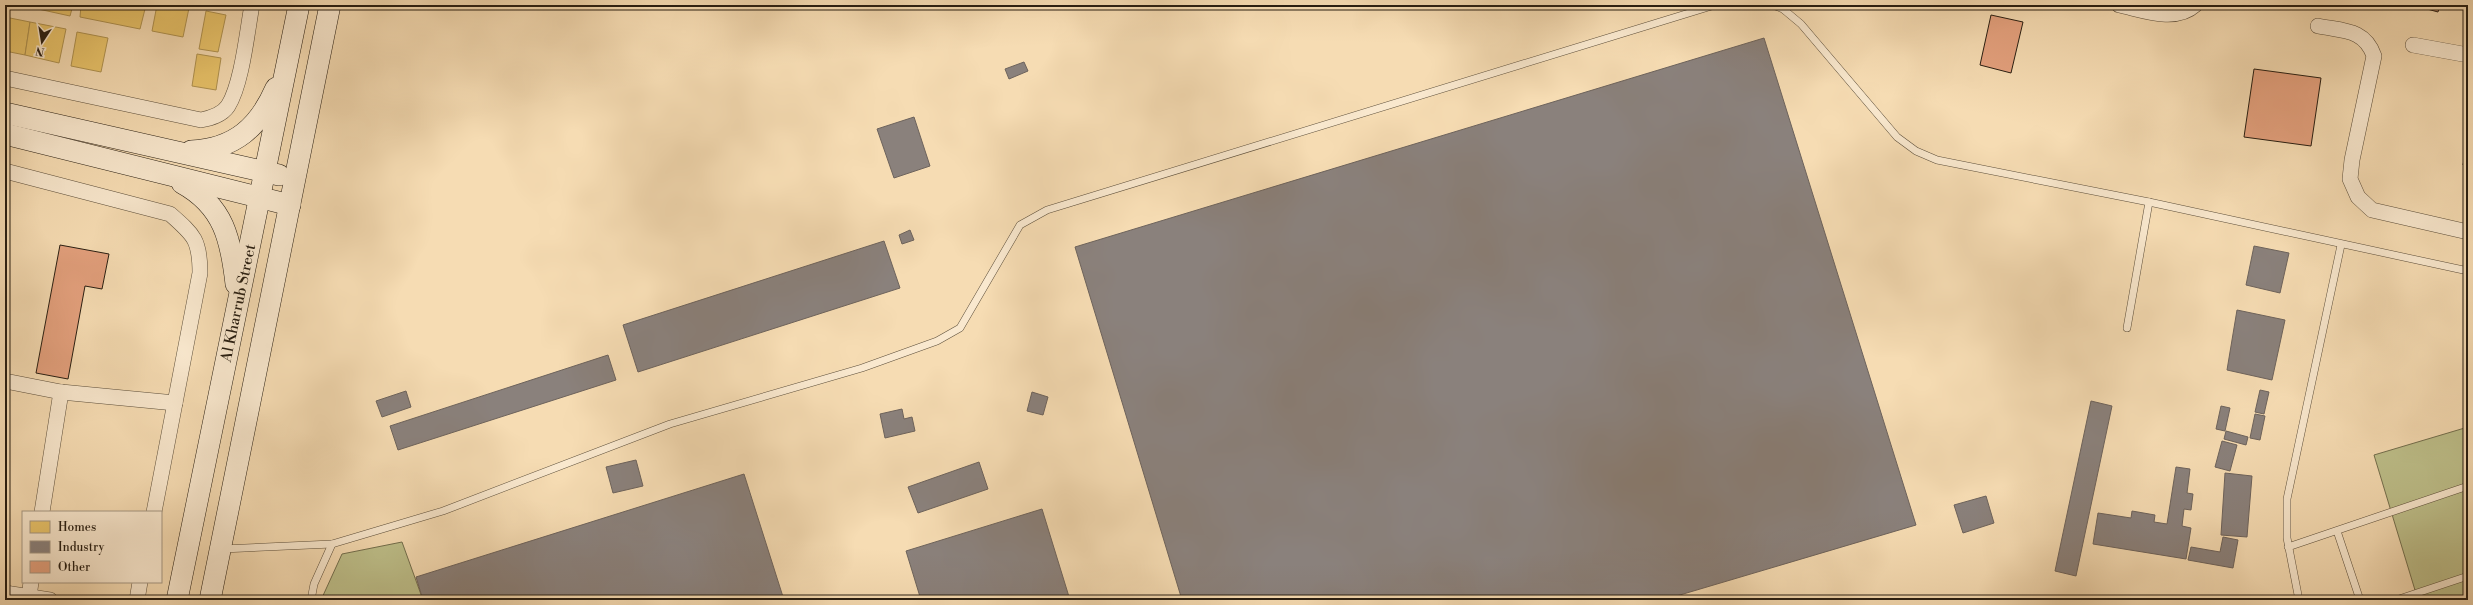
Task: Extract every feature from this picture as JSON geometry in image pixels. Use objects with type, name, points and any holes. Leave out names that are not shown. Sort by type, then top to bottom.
[{"type":"main road","name":"Al Kharrub Street","points":[[177,600],[259,198],[266,172],[299,5]]},
{"type":"main road","name":"Al Kharrub Street","points":[[210,600],[330,5]]},
{"type":"main road","points":[[173,151],[199,150],[223,146],[245,134],[259,118],[272,97],[288,60]]},
{"type":"main road","points":[[5,113],[295,179]]},
{"type":"main road","points":[[5,134],[290,205]]},
{"type":"main road","points":[[160,172],[202,196],[216,212],[225,229],[232,250],[238,302]]},
{"type":"street","points":[[5,78],[201,120],[211,118],[227,107],[234,92],[252,5]]},
{"type":"street","points":[[2119,5],[2175,15],[2188,10],[2195,5]]},
{"type":"street","points":[[2318,26],[2362,37],[2370,45],[2374,56],[2352,160],[2350,179],[2358,197],[2372,210],[2468,232]]},
{"type":"street","points":[[2413,45],[2467,50]]},
{"type":"street","points":[[5,171],[170,214],[190,232],[200,251],[200,273],[154,511]]},
{"type":"street","points":[[5,381],[61,392],[175,403]]},
{"type":"street","points":[[42,511],[61,392]]},
{"type":"street","points":[[137,600],[140,583]]},
{"type":"street","points":[[5,593],[30,589],[50,600]]},
{"type":"lane","points":[[220,549],[291,548],[332,544],[442,511],[670,424],[862,368],[937,341],[960,328],[1020,225],[1047,210],[1715,5]]},
{"type":"lane","points":[[1773,5],[1783,9],[1801,24],[1880,120],[1916,151],[1937,160],[1960,166],[2149,202],[2341,245],[2468,271]]},
{"type":"lane","points":[[2127,328],[2149,202]]},
{"type":"lane","points":[[2299,600],[2288,547],[2286,515],[2289,483],[2341,245]]},
{"type":"lane","points":[[2288,547],[2468,486]]},
{"type":"lane","points":[[2337,530],[2360,600]]},
{"type":"lane","points":[[311,600],[314,584],[332,544]]},
{"type":"lane","points":[[2396,600],[2468,576]]},
{"type":"green space","points":[[2468,427],[2468,600],[2418,600],[2374,455]]},
{"type":"green space","points":[[402,542],[423,600],[321,600],[342,554]]},
{"type":"building: Homes","points":[[20,5],[73,5],[70,16]]},
{"type":"building: Homes","points":[[81,5],[146,5],[140,29],[80,17]]},
{"type":"building: Homes","points":[[157,5],[189,8],[183,37],[152,31]]},
{"type":"building: Homes","points":[[206,11],[226,15],[218,52],[199,49]]},
{"type":"building: Homes","points":[[5,17],[30,22],[25,55],[5,51]]},
{"type":"building: Homes","points":[[30,22],[66,29],[59,63],[25,55]]},
{"type":"building: Homes","points":[[77,32],[108,38],[101,72],[71,66]]},
{"type":"building: Homes","points":[[197,54],[221,58],[216,90],[192,86]]},
{"type":"building: Industry","points":[[1764,38],[1916,525],[1663,600],[1182,600],[1075,247]]},
{"type":"building: Industry","points":[[1024,62],[1028,71],[1009,79],[1005,69]]},
{"type":"building: Industry","points":[[914,117],[930,166],[894,178],[877,129]]},
{"type":"building: Industry","points":[[910,230],[914,240],[902,244],[899,235]]},
{"type":"building: Industry","points":[[884,241],[900,288],[638,372],[623,325]]},
{"type":"building: Industry","points":[[2254,246],[2289,253],[2280,293],[2246,285]]},
{"type":"building: Industry","points":[[2237,310],[2285,320],[2272,380],[2227,370]]},
{"type":"building: Industry","points":[[608,355],[616,380],[398,450],[390,426]]},
{"type":"building: Industry","points":[[2260,390],[2269,392],[2264,414],[2255,412]]},
{"type":"building: Industry","points":[[406,391],[411,407],[382,417],[376,401]]},
{"type":"building: Industry","points":[[1032,392],[1048,397],[1043,415],[1027,411]]},
{"type":"building: Industry","points":[[2091,401],[2112,406],[2076,576],[2055,571]]},
{"type":"building: Industry","points":[[2221,406],[2230,408],[2225,431],[2216,429]]},
{"type":"building: Industry","points":[[902,409],[904,419],[912,417],[915,431],[885,438],[880,414]]},
{"type":"building: Industry","points":[[2255,414],[2265,416],[2260,440],[2250,438]]},
{"type":"building: Industry","points":[[2226,431],[2248,437],[2246,445],[2224,439]]},
{"type":"building: Industry","points":[[2222,441],[2237,445],[2230,471],[2215,467]]},
{"type":"building: Industry","points":[[636,460],[643,486],[613,493],[606,467]]},
{"type":"building: Industry","points":[[979,462],[988,489],[918,513],[908,487]]},
{"type":"building: Industry","points":[[2176,467],[2190,469],[2187,493],[2193,494],[2191,510],[2184,509],[2182,526],[2191,528],[2186,559],[2093,544],[2098,513],[2131,518],[2132,511],[2155,515],[2154,522],[2167,524]]},
{"type":"building: Industry","points":[[2225,473],[2252,476],[2247,537],[2221,535]]},
{"type":"building: Industry","points":[[744,474],[784,600],[423,600],[416,577]]},
{"type":"building: Industry","points":[[1986,496],[1994,523],[1963,533],[1954,505]]},
{"type":"building: Industry","points":[[1042,509],[1070,600],[921,600],[906,551]]},
{"type":"building: Industry","points":[[2223,537],[2238,540],[2233,568],[2188,560],[2191,547],[2220,552]]},
{"type":"building: Other","points":[[2413,5],[2440,5],[2438,12]]},
{"type":"building: Other","points":[[1991,15],[2023,22],[2011,73],[1980,65]]},
{"type":"building: Other","points":[[2254,69],[2321,78],[2311,146],[2244,137]]},
{"type":"building: Other","points":[[2468,138],[2468,165],[2463,165]]},
{"type":"building: Other","points":[[60,245],[109,254],[102,289],[85,286],[68,379],[36,373]]}]
